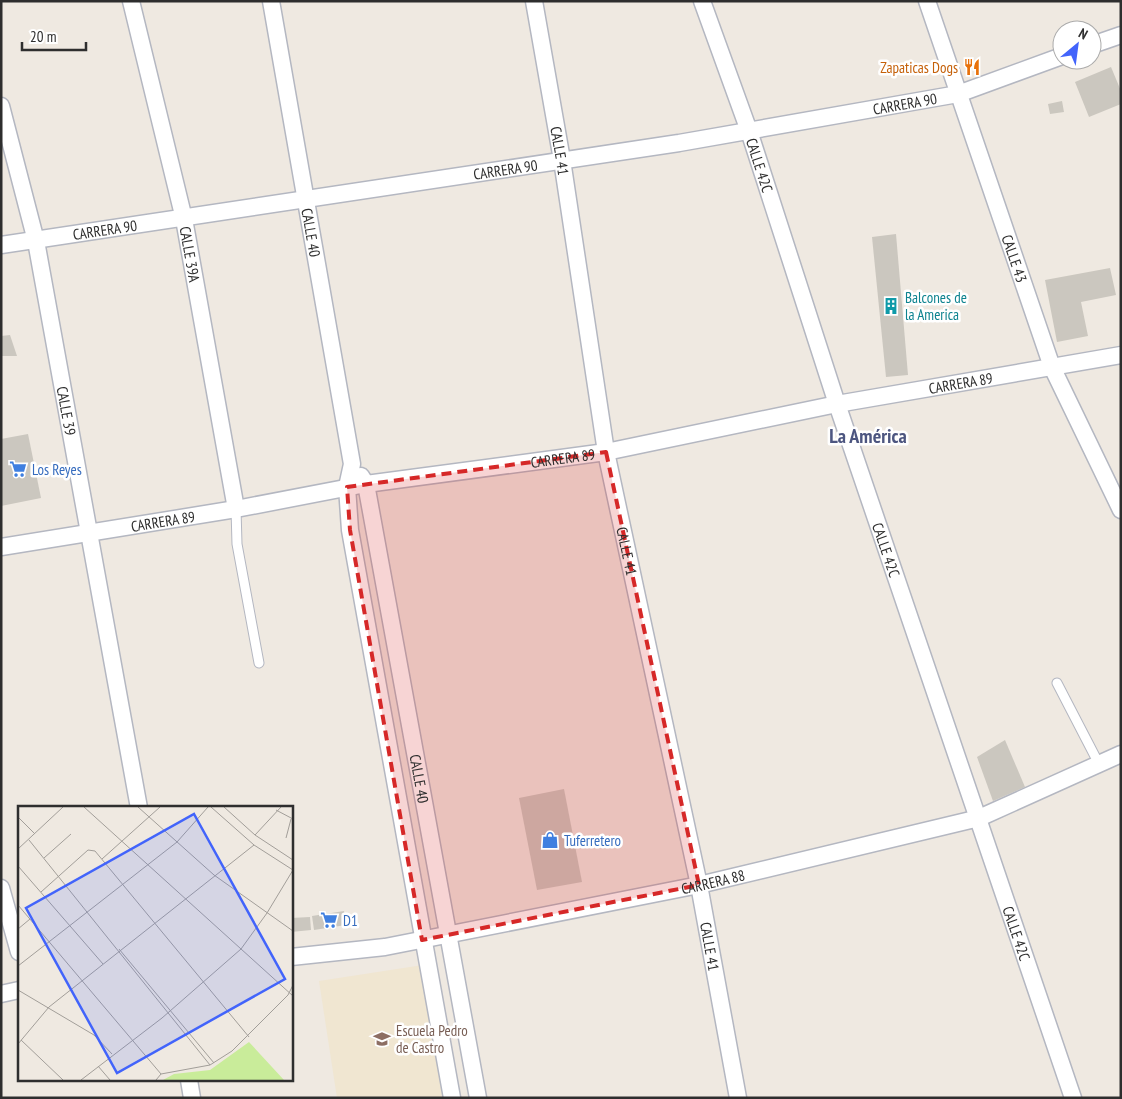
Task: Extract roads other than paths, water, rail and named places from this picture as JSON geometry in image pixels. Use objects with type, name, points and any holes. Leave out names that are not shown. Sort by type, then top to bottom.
[{"type":"street","name":"CALLE 39A","points":[[131,1],[184,219],[236,509]]},
{"type":"street","name":"CALLE 40","points":[[271,1],[352,464],[347,487],[350,530],[422,940],[452,1098]]},
{"type":"street","name":"CALLE 41","points":[[534,1],[562,160],[606,452],[699,885],[738,1098]]},
{"type":"street","name":"CALLE 42C","points":[[702,1],[749,131],[837,404],[1073,1098]]},
{"type":"street","name":"CALLE 43","points":[[927,1],[1052,367],[1121,510]]},
{"type":"street","points":[[1102,41],[1121,34]]},
{"type":"street","name":"CARRERA 90","points":[[1,246],[749,131],[958,94],[1052,60]]},
{"type":"street","name":"CALLE 39","points":[[1,106],[36,240],[56,359],[90,532],[139,806]]},
{"type":"street","name":"CARRERA 89","points":[[1,547],[236,509],[366,484],[606,452],[837,404],[1121,355]]},
{"type":"street","name":"CALLE 40","points":[[352,464],[366,484],[478,1098]]},
{"type":"street","name":"CARRERA 88","points":[[292,957],[385,947],[447,936],[699,885],[979,818],[1121,754]]},
{"type":"street","points":[[1,888],[18,948]]},
{"type":"street","points":[[1,994],[18,990]]},
{"type":"street","points":[[189,1082],[192,1098]]},
{"type":"lane","points":[[236,509],[237,544],[259,663]]},
{"type":"lane","points":[[1057,683],[1099,764]]},
{"type":"place","name":"Zapaticas Dogs","points":[[972,67]]},
{"type":"place","name":"Balcones de la America","points":[[891,306]]},
{"type":"place","name":"Los Reyes","points":[[18,469]]},
{"type":"place","name":"Tuferretero","points":[[550,840]]},
{"type":"place","name":"D1","points":[[329,920]]},
{"type":"place","name":"Escuela Pedro de Castro","points":[[382,1039]]},
{"type":"district","name":"La América","points":[[868,436]]}]
